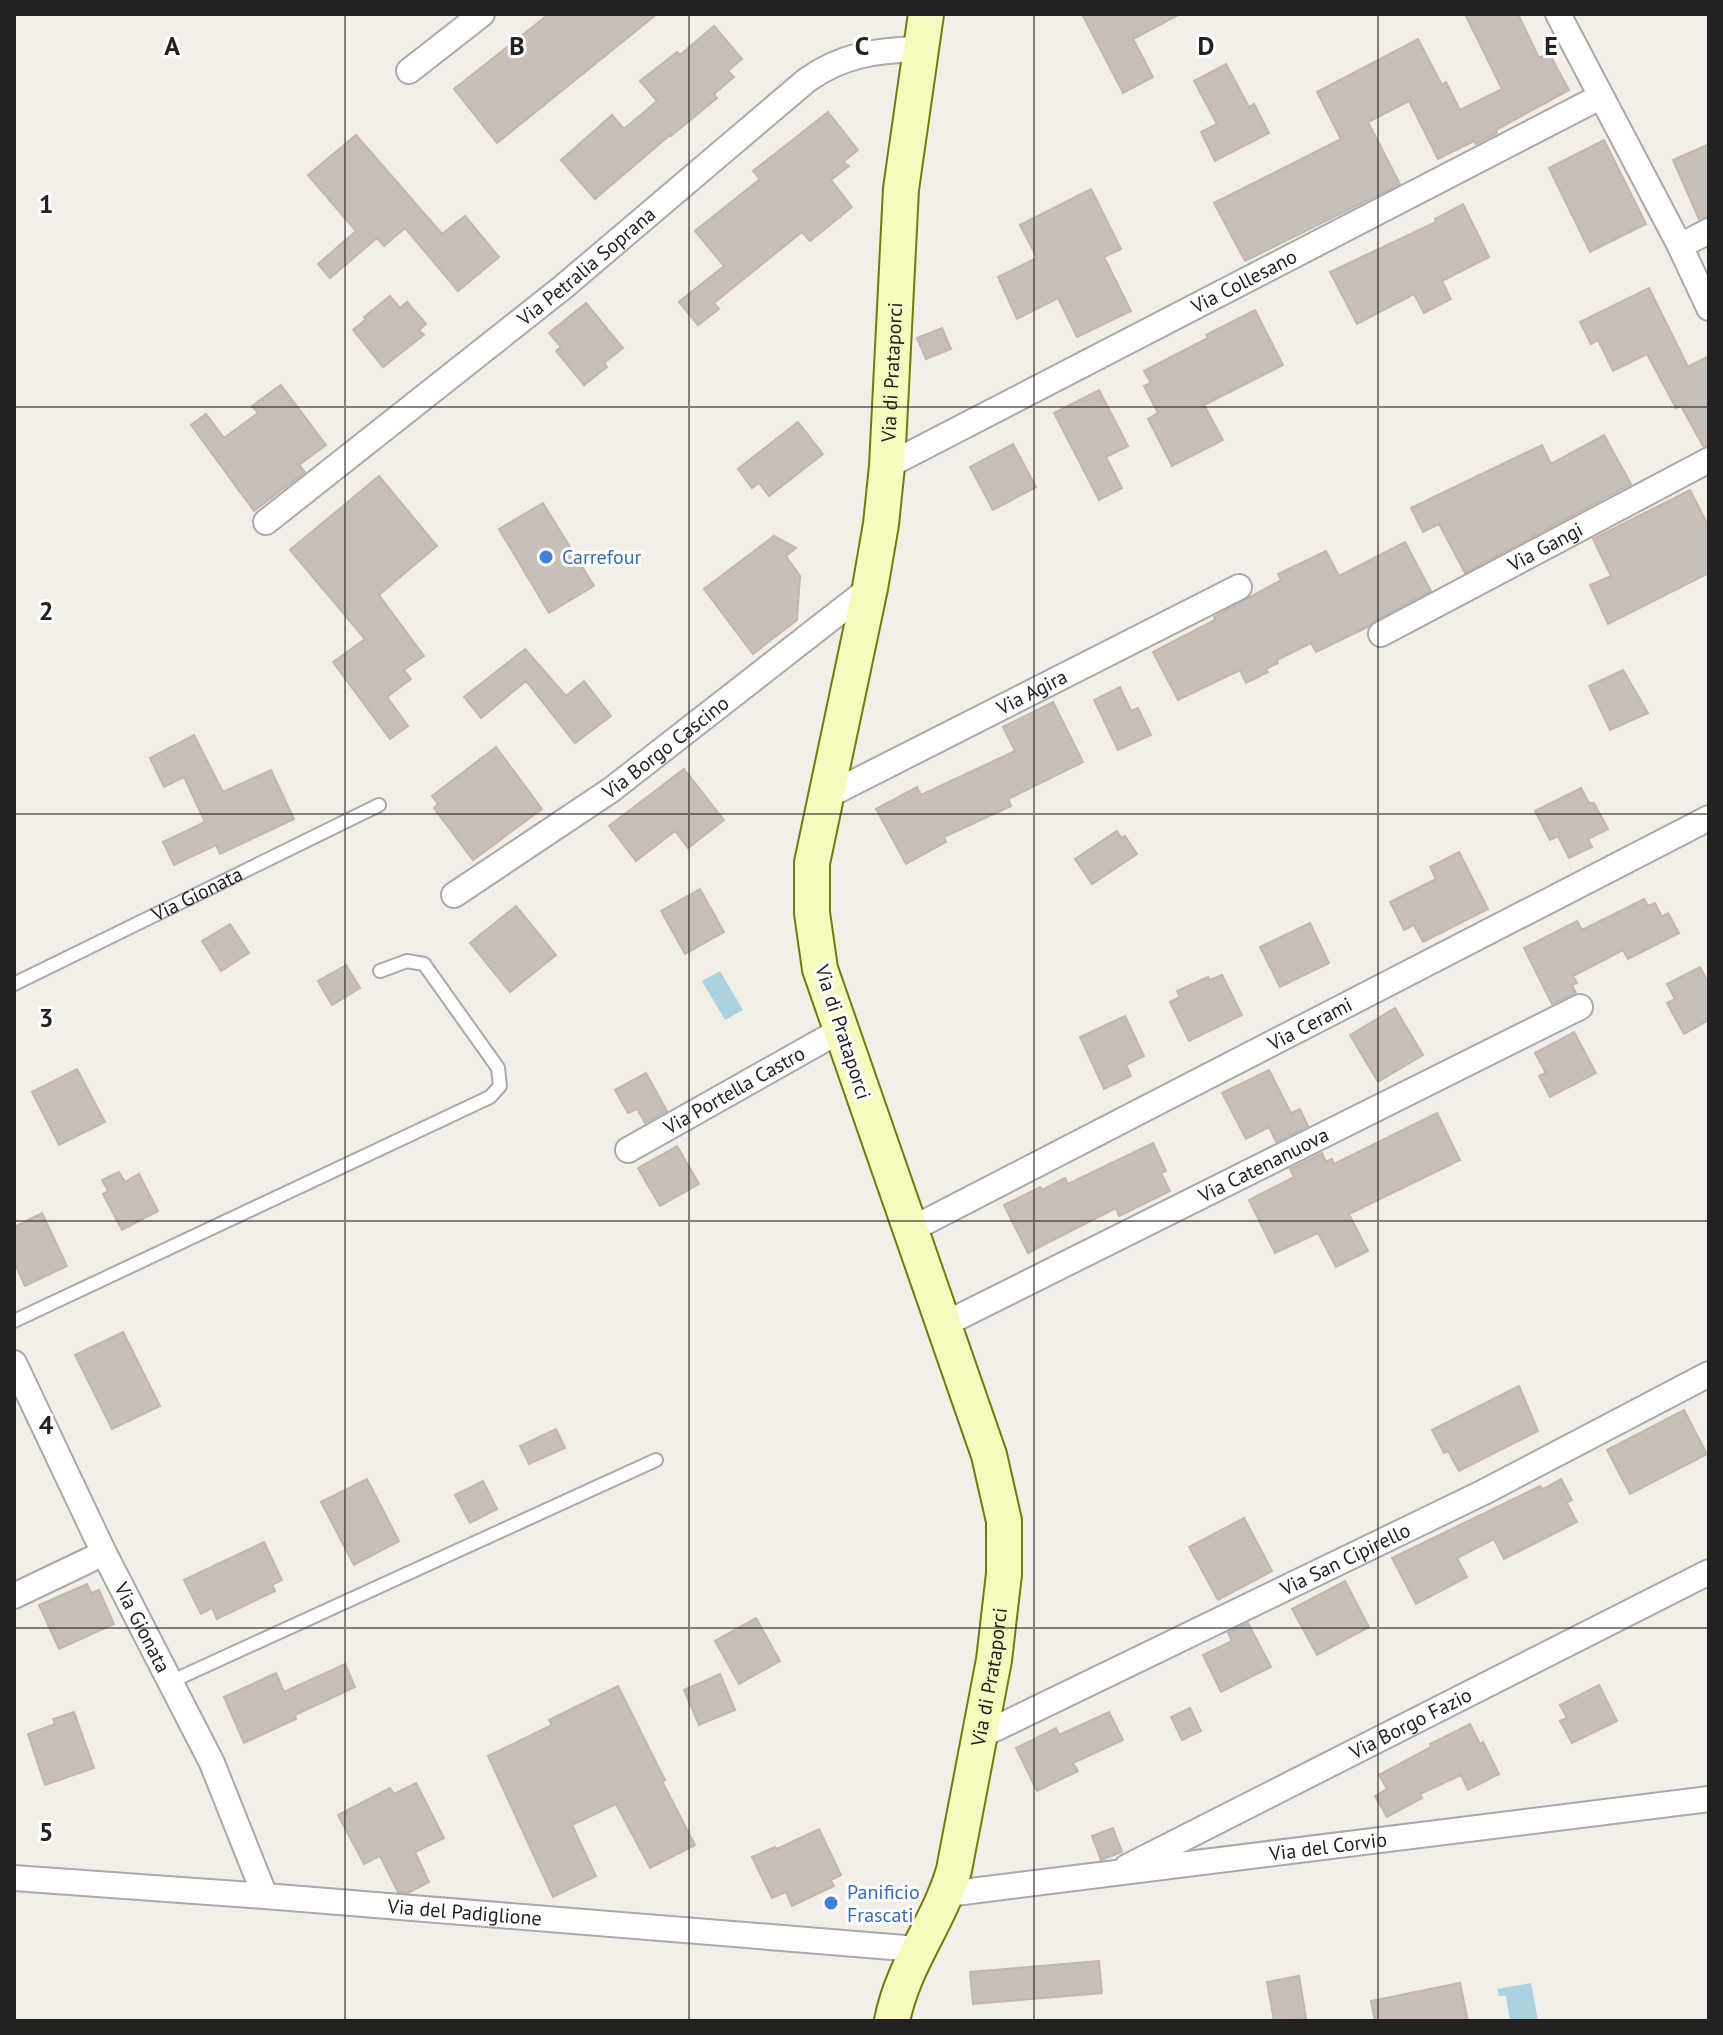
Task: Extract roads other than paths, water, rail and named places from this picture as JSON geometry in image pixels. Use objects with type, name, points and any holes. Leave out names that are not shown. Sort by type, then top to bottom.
[{"type":"street","points":[[409,71],[482,14]]},
{"type":"street","name":"Via di Prataporci","points":[[892,2021],[917,1949],[947,1894],[961,1834],[997,1634],[1005,1531],[989,1455],[820,969],[810,886],[812,863],[881,524],[887,466],[899,205],[926,14]]},
{"type":"street","points":[[1558,14],[1680,246],[1709,308]]},
{"type":"street","name":"Via Petralia Soprana","points":[[266,522],[562,288],[807,80],[828,65],[848,57],[879,51],[920,49]]},
{"type":"street","name":"Via Collesano","points":[[887,466],[1600,97]]},
{"type":"street","points":[[1680,246],[1709,231]]},
{"type":"street","name":"Via Gangi","points":[[1381,634],[1709,460]]},
{"type":"street","name":"Via Agira","points":[[825,797],[1239,587]]},
{"type":"street","name":"Via Borgo Cascino","points":[[454,895],[611,790],[870,588]]},
{"type":"street","name":"Via Cerami","points":[[910,1230],[1709,818]]},
{"type":"street","name":"Via Catenanuova","points":[[945,1324],[1580,1007]]},
{"type":"street","name":"Via Portella Castro","points":[[628,1150],[841,1030]]},
{"type":"street","name":"Via Gionata","points":[[14,1363],[104,1553],[212,1763],[265,1896]]},
{"type":"street","name":"Via San Cipirello","points":[[978,1737],[1484,1492],[1709,1374]]},
{"type":"street","points":[[14,1596],[104,1553]]},
{"type":"street","name":"Via Borgo Fazio","points":[[1111,1875],[1709,1572]]},
{"type":"street","name":"Via del Corvio","points":[[947,1894],[1709,1799]]},
{"type":"street","name":"Via del Padiglione","points":[[14,1878],[917,1949]]},
{"type":"lane","name":"Via Gionata","points":[[14,984],[379,805]]},
{"type":"lane","points":[[14,1321],[490,1097],[500,1086],[498,1068],[424,964],[407,961],[380,971]]},
{"type":"lane","points":[[170,1682],[656,1460]]},
{"type":"water","points":[[720,971],[743,1010],[725,1020],[702,981]]},
{"type":"water","points":[[1531,1983],[1538,2021],[1510,2021],[1506,1996],[1499,1996],[1497,1989]]},
{"type":"place","name":"Carrefour","points":[[546,557]]},
{"type":"place","name":"Panificio Frascati","points":[[831,1903]]}]
